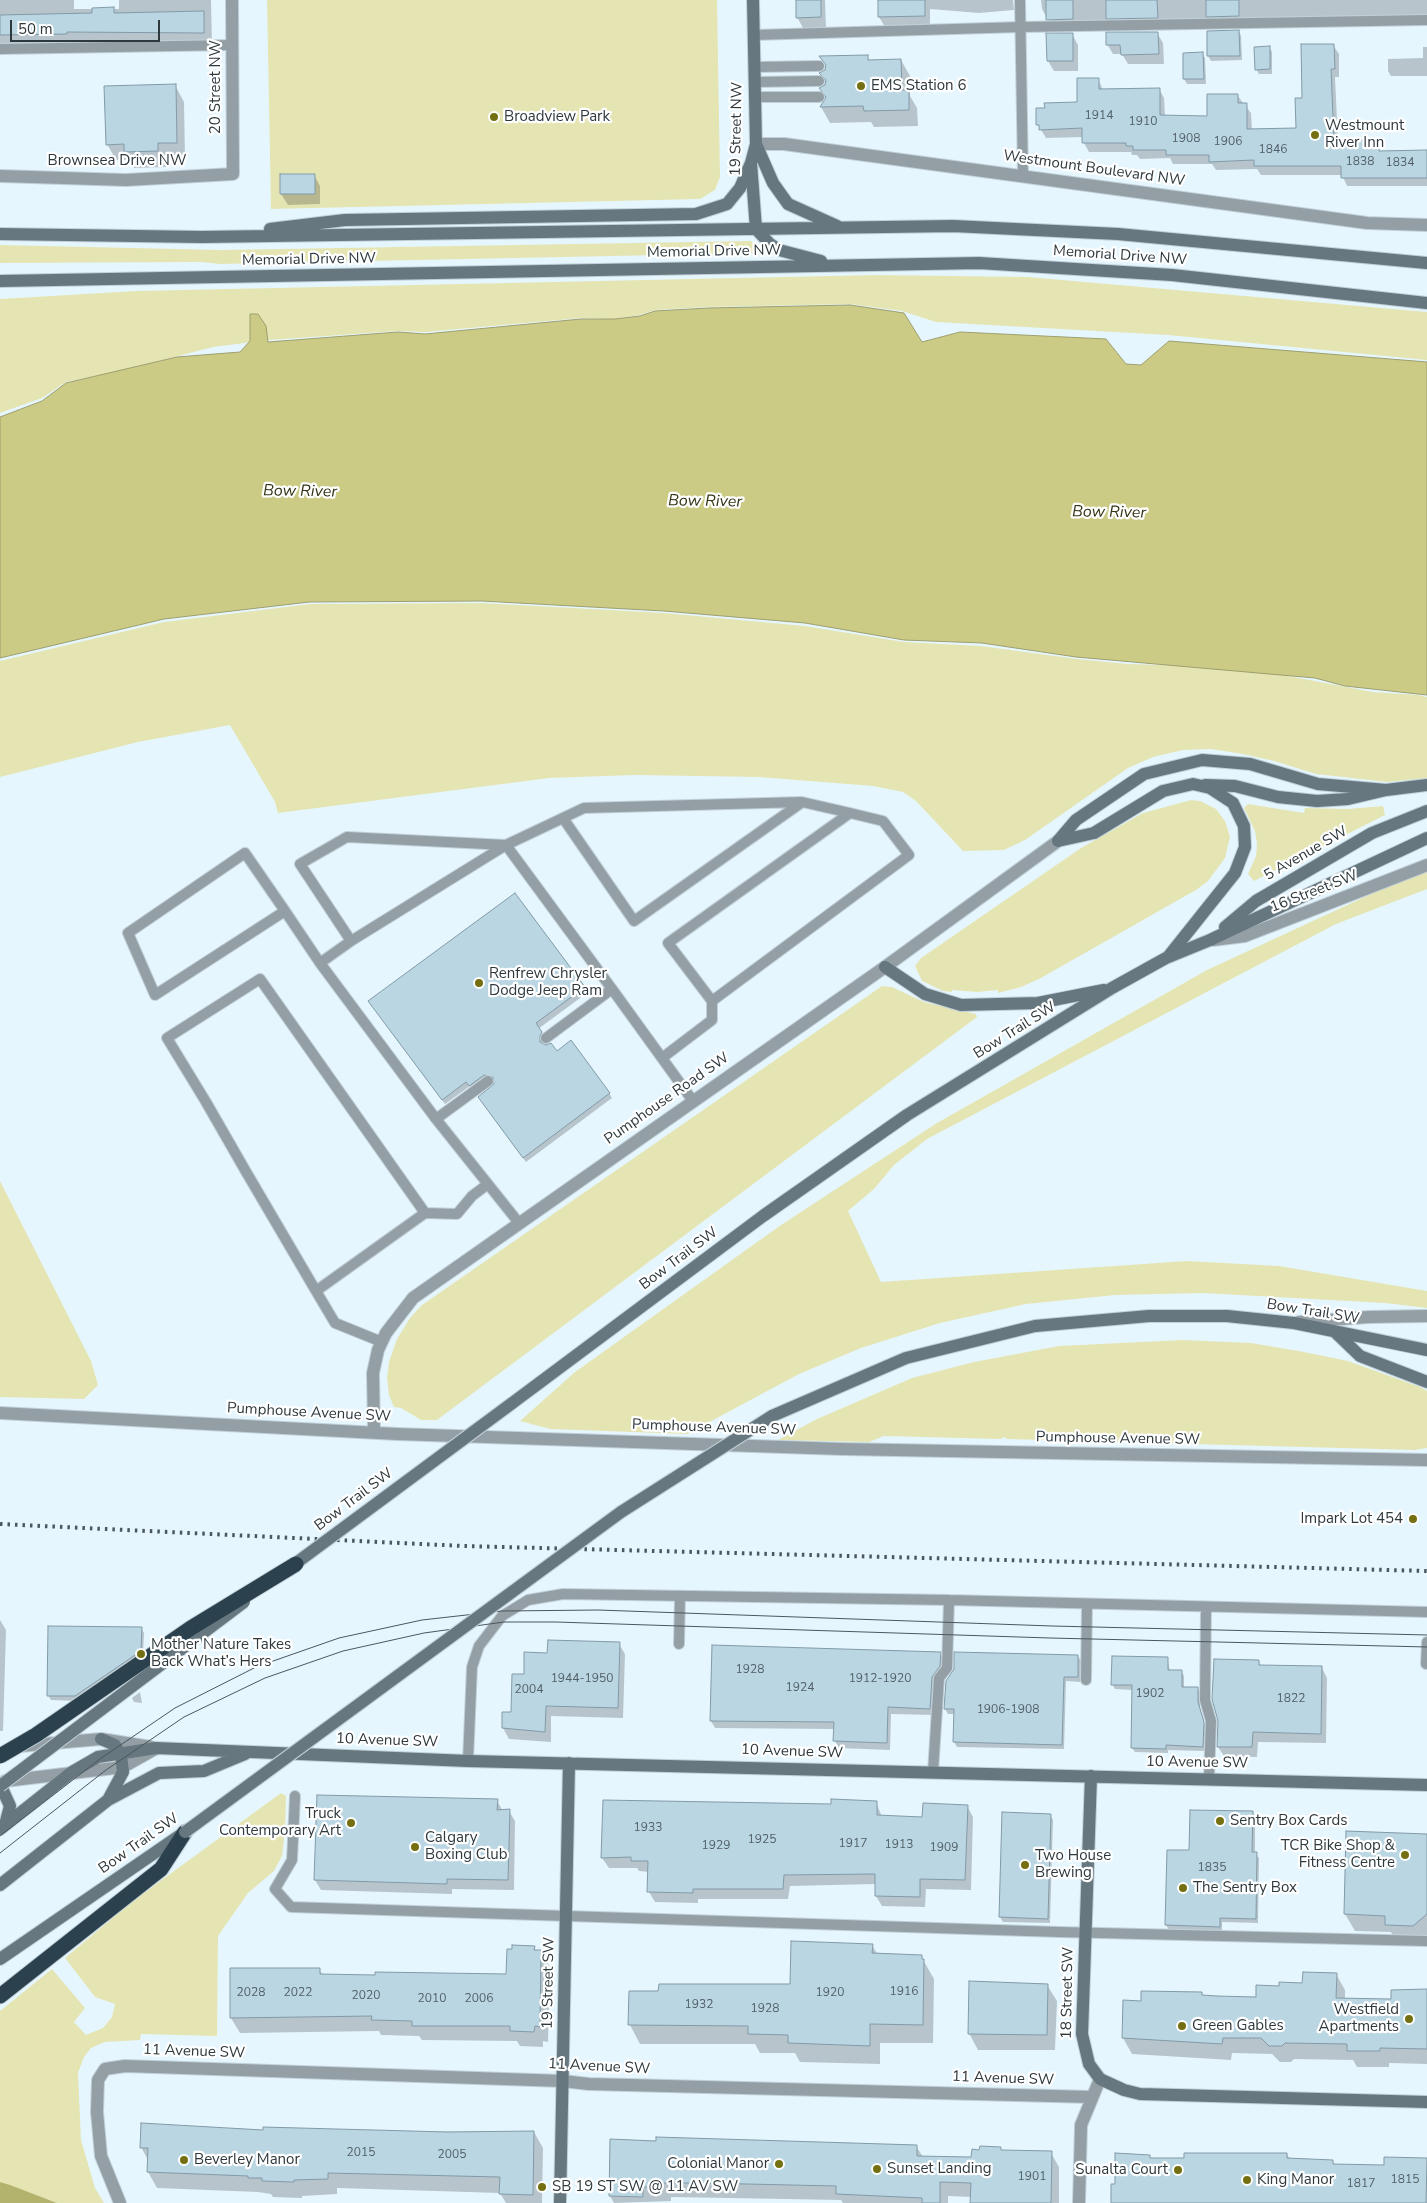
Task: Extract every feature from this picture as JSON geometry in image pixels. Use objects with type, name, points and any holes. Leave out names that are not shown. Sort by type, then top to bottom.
[{"type":"highway","points":[[0,1756],[36,1735],[191,1628],[296,1564]]},
{"type":"highway","points":[[0,1996],[162,1869],[185,1832]]},
{"type":"main road","name":"19 Street NW","points":[[753,0],[756,144],[751,163],[756,229]]},
{"type":"main road","points":[[756,144],[773,183],[788,204],[841,228]]},
{"type":"main road","points":[[202,237],[345,220],[696,214],[727,204],[740,188],[751,163]]},
{"type":"main road","name":"Memorial Drive NW","points":[[0,234],[202,237],[952,226],[1118,234],[1427,263]]},
{"type":"main road","points":[[756,229],[770,244],[779,250],[838,265]]},
{"type":"main road","name":"Memorial Drive NW","points":[[0,281],[979,263],[1162,274],[1427,303]]},
{"type":"main road","points":[[1058,841],[1076,820],[1144,774],[1202,760],[1250,764],[1318,784],[1386,790]]},
{"type":"main road","points":[[1166,958],[1235,873],[1246,847],[1244,826],[1233,803],[1210,788],[1194,784]]},
{"type":"main road","points":[[1058,841],[1094,833],[1163,791],[1194,784],[1235,786],[1278,797],[1317,801],[1348,799],[1386,790],[1427,785]]},
{"type":"main road","name":"5 Avenue SW","points":[[1210,940],[1256,901],[1372,833],[1427,811]]},
{"type":"main road","name":"Bow Trail SW","points":[[0,1784],[763,1216],[899,1121],[1112,988],[1166,958],[1210,940],[1427,838]]},
{"type":"main road","points":[[885,966],[925,994],[961,1005],[1038,1003],[1112,988]]},
{"type":"main road","name":"Bow Trail SW","points":[[0,1959],[185,1832],[621,1512],[772,1416],[906,1358],[1035,1326],[1149,1316],[1227,1316],[1294,1323],[1427,1350]]},
{"type":"main road","points":[[1334,1331],[1360,1356],[1427,1382]]},
{"type":"main road","points":[[101,1739],[115,1745],[120,1752],[122,1767],[117,1786],[108,1800]]},
{"type":"main road","points":[[3,1827],[72,1772],[98,1757],[120,1752],[156,1748]]},
{"type":"main road","name":"10 Avenue SW","points":[[156,1748],[569,1763],[1427,1785]]},
{"type":"main road","points":[[0,1885],[108,1800],[159,1773],[204,1771],[250,1752]]},
{"type":"main road","name":"19 Street SW","points":[[560,2203],[569,1763]]},
{"type":"main road","name":"18 Street SW","points":[[1091,1776],[1082,2043],[1089,2064],[1100,2079]]},
{"type":"main road","points":[[0,1784],[10,1806],[3,1827]]},
{"type":"main road","points":[[1100,2079],[1124,2090],[1140,2094],[1427,2102]]},
{"type":"street","name":"20 Street NW","points":[[232,0],[233,174]]},
{"type":"street","name":"Westmount Boulevard NW","points":[[756,144],[784,144],[1367,223],[1427,225]]},
{"type":"street","name":"Brownsea Drive NW","points":[[0,176],[126,180],[233,174]]},
{"type":"street","name":"Pumphouse Road SW","points":[[374,1432],[373,1373],[382,1342],[398,1314],[413,1298],[885,966],[1058,841]]},
{"type":"street","name":"16 Street SW","points":[[1210,940],[1245,936],[1427,865]]},
{"type":"street","points":[[1294,1323],[1369,1317],[1427,1316]]},
{"type":"street","name":"Pumphouse Avenue SW","points":[[0,1414],[374,1432],[842,1449],[1427,1460]]},
{"type":"street","name":"10 Avenue SW","points":[[0,1748],[101,1739],[156,1748]]},
{"type":"street","points":[[0,1784],[72,1772],[122,1767],[156,1748]]},
{"type":"street","name":"11 Avenue SW","points":[[120,2203],[101,2156],[97,2112],[98,2080],[105,2069],[134,2066],[563,2081],[589,2084],[1091,2098]]},
{"type":"street","points":[[1079,2203],[1081,2125],[1100,2079]]},
{"type":"lane","points":[[1020,0],[1023,176]]},
{"type":"lane","points":[[754,35],[1020,27],[1427,20]]},
{"type":"lane","points":[[0,49],[232,45]]},
{"type":"lane","points":[[755,67],[819,66]]},
{"type":"lane","points":[[755,82],[819,81]]},
{"type":"lane","points":[[755,97],[820,97]]},
{"type":"lane","points":[[562,818],[634,921],[802,802]]},
{"type":"lane","points":[[320,963],[351,941],[506,845],[584,808],[802,802],[883,821],[909,855],[712,1001]]},
{"type":"lane","points":[[662,1058],[712,1020],[712,1001],[668,943],[850,813]]},
{"type":"lane","points":[[351,941],[300,864],[346,837],[506,845]]},
{"type":"lane","points":[[506,845],[693,1100]]},
{"type":"lane","points":[[285,912],[155,995],[128,933],[245,853],[320,963],[436,1119],[519,1223]]},
{"type":"lane","points":[[382,1342],[335,1323],[167,1038],[260,979],[425,1213]]},
{"type":"lane","points":[[546,1038],[612,989]]},
{"type":"lane","points":[[436,1119],[488,1081]]},
{"type":"lane","points":[[316,1291],[425,1213],[457,1214],[472,1196],[488,1184]]},
{"type":"lane","points":[[468,1760],[472,1667],[479,1646],[502,1616],[528,1600],[563,1594],[950,1600],[1427,1612]]},
{"type":"lane","points":[[679,1644],[680,1596]]},
{"type":"lane","points":[[933,1772],[939,1678],[947,1668],[950,1600]]},
{"type":"lane","points":[[1086,1680],[1088,1604]]},
{"type":"lane","points":[[1206,1607],[1205,1700],[1211,1721],[1208,1779]]},
{"type":"lane","points":[[1426,1664],[1427,1642]]},
{"type":"lane","points":[[295,1796],[292,1860],[275,1889],[291,1907],[1086,1933],[1427,1941]]},
{"type":"green space","name":"Broadview Park","points":[[267,0],[717,0],[720,177],[715,190],[700,199],[271,209]]},
{"type":"green space","points":[[751,241],[760,253],[220,264],[202,262],[0,263],[0,245],[221,250]]},
{"type":"green space","points":[[877,275],[1028,277],[1427,312],[1427,360],[1168,335],[936,322],[902,311],[850,304],[708,307],[655,310],[640,315],[615,319],[581,318],[425,332],[398,331],[269,340],[213,347],[117,372],[66,382],[42,398],[0,413],[0,299],[136,291]]},
{"type":"green space","points":[[482,603],[664,613],[805,626],[904,642],[981,646],[1128,664],[1240,667],[1373,692],[1418,695],[1427,697],[1427,778],[1387,782],[1316,774],[1243,754],[1211,749],[1183,750],[1153,757],[1128,768],[1025,840],[1004,850],[963,851],[916,801],[903,792],[873,786],[759,777],[635,775],[549,778],[278,813],[275,802],[230,725],[138,742],[0,777],[0,661],[164,622],[310,604]]},
{"type":"green space","points":[[1191,800],[1200,801],[1216,809],[1225,821],[1230,837],[1225,858],[1208,881],[1196,890],[1039,979],[1021,987],[998,993],[998,990],[977,992],[952,990],[952,992],[943,991],[922,981],[915,966],[921,958],[1081,848],[1143,813]]},
{"type":"green space","points":[[1248,804],[1304,813],[1305,808],[1348,809],[1383,806],[1385,815],[1254,881],[1248,874],[1256,856],[1257,844],[1255,831],[1244,808]]},
{"type":"green space","points":[[1427,871],[1427,889],[1336,924],[927,1139],[894,1165],[874,1189],[848,1211],[881,1282],[1187,1261],[1279,1266],[1427,1291],[1427,1308],[1385,1303],[1203,1293],[1115,1295],[1026,1304],[940,1323],[861,1348],[799,1374],[687,1434],[550,1429],[520,1421],[575,1372],[781,1225],[937,1123],[1207,970],[1395,883]]},
{"type":"green space","points":[[882,986],[892,987],[924,1002],[976,1014],[977,1017],[437,1420],[421,1420],[401,1408],[394,1407],[389,1395],[387,1378],[389,1362],[397,1339],[410,1318],[422,1305]]},
{"type":"green space","points":[[0,1181],[91,1361],[98,1385],[84,1399],[0,1397]]},
{"type":"green space","points":[[1183,1340],[1251,1343],[1299,1351],[1348,1361],[1420,1387],[1427,1391],[1427,1448],[1415,1450],[1007,1439],[1005,1437],[1000,1439],[884,1436],[869,1442],[778,1440],[817,1419],[912,1378],[974,1362],[1059,1346]]},
{"type":"green space","points":[[281,1793],[286,1796],[282,1856],[274,1871],[248,1893],[218,1936],[217,2036],[141,2034],[140,2040],[105,2042],[91,2048],[84,2057],[78,2073],[81,2140],[95,2188],[104,2203],[57,2203],[0,2182],[0,2011],[52,1969],[85,2008],[74,2022],[86,2035],[103,2028],[112,2017],[115,2004],[95,1997],[65,1958],[133,1901]]},
{"type":"shaded area","points":[[0,2182],[10,2185],[57,2203],[0,2203]]},
{"type":"water","name":"Bow River","points":[[850,305],[904,313],[922,342],[960,332],[1106,339],[1126,364],[1141,365],[1169,341],[1427,362],[1427,695],[1345,686],[1315,678],[1076,657],[982,643],[904,640],[805,623],[664,611],[482,601],[309,602],[164,619],[0,658],[0,417],[42,401],[66,383],[177,357],[240,352],[250,341],[250,314],[258,314],[266,326],[268,342],[398,332],[425,334],[581,319],[615,319],[640,316],[655,311]]},
{"type":"building","points":[[796,0],[821,0],[821,17],[796,18]]},
{"type":"building","points":[[878,0],[925,0],[925,16],[878,17]]},
{"type":"building","points":[[1046,0],[1073,0],[1073,19],[1046,20]]},
{"type":"building","points":[[1106,0],[1157,0],[1158,18],[1106,19]]},
{"type":"building","points":[[1206,0],[1239,0],[1239,16],[1206,17]]},
{"type":"building","points":[[114,7],[114,13],[204,11],[204,33],[67,32],[67,34],[0,35],[0,15],[92,13],[92,8]]},
{"type":"building","points":[[1239,30],[1240,56],[1207,56],[1207,31]]},
{"type":"building","points":[[1106,32],[1158,32],[1159,54],[1121,55],[1120,45],[1106,45]]},
{"type":"building","points":[[1046,33],[1073,33],[1073,61],[1047,61]]},
{"type":"building","points":[[1301,44],[1334,44],[1335,69],[1331,69],[1334,141],[1372,140],[1372,147],[1379,147],[1379,151],[1427,150],[1427,178],[1341,178],[1341,166],[1254,166],[1254,160],[1209,162],[1209,155],[1166,155],[1166,150],[1133,150],[1133,146],[1126,146],[1126,143],[1082,143],[1082,128],[1039,130],[1039,125],[1036,125],[1036,108],[1045,108],[1044,103],[1077,102],[1077,78],[1099,78],[1099,89],[1160,88],[1160,115],[1207,116],[1207,94],[1238,94],[1238,103],[1247,103],[1247,129],[1296,128],[1295,98],[1302,98]]},
{"type":"building","points":[[1270,46],[1270,69],[1255,70],[1254,47]]},
{"type":"building","points":[[1203,52],[1204,79],[1183,79],[1183,53]]},
{"type":"building","name":"EMS Station 6","points":[[868,55],[868,60],[901,59],[902,90],[909,90],[909,110],[864,111],[863,106],[820,107],[826,97],[819,88],[825,85],[826,80],[819,73],[825,70],[826,65],[819,56]]},
{"type":"building","points":[[176,84],[177,143],[158,143],[158,151],[124,152],[124,144],[106,145],[104,86]]},
{"type":"building","points":[[280,174],[315,174],[315,194],[280,194]]},
{"type":"building","points":[[515,893],[585,987],[536,1023],[542,1032],[540,1042],[546,1045],[551,1043],[557,1051],[571,1040],[610,1093],[523,1158],[478,1097],[494,1084],[493,1077],[484,1075],[469,1086],[466,1082],[442,1100],[368,1001]]},
{"type":"building","points":[[48,1626],[142,1627],[141,1651],[75,1696],[47,1696]]},
{"type":"building","points":[[548,1640],[620,1642],[618,1708],[546,1706],[545,1732],[502,1728],[502,1712],[511,1712],[512,1674],[524,1674],[524,1652],[547,1653]]},
{"type":"building","points":[[712,1645],[941,1652],[940,1666],[932,1677],[930,1709],[888,1707],[887,1743],[833,1741],[834,1722],[710,1721]]},
{"type":"building","points":[[954,1652],[1078,1655],[1078,1677],[1064,1677],[1062,1745],[953,1742],[954,1709],[944,1709],[946,1681],[954,1669]]},
{"type":"building","points":[[1112,1656],[1168,1657],[1168,1670],[1182,1670],[1182,1687],[1198,1687],[1198,1702],[1204,1722],[1203,1747],[1166,1745],[1166,1749],[1131,1748],[1132,1685],[1111,1685]]},
{"type":"building","points":[[1214,1659],[1259,1660],[1259,1665],[1322,1666],[1321,1734],[1253,1732],[1252,1747],[1217,1747],[1218,1721],[1212,1699]]},
{"type":"building","points":[[317,1795],[498,1799],[497,1810],[510,1809],[508,1880],[447,1879],[447,1884],[314,1880]]},
{"type":"building","points":[[831,1799],[877,1801],[877,1815],[922,1817],[923,1803],[968,1805],[965,1880],[920,1879],[920,1897],[875,1896],[875,1874],[784,1875],[783,1889],[693,1889],[693,1893],[647,1892],[648,1861],[631,1861],[631,1857],[601,1858],[603,1800],[831,1804]]},
{"type":"building","points":[[1190,1810],[1253,1811],[1252,1852],[1257,1852],[1256,1919],[1220,1918],[1220,1927],[1165,1925],[1167,1850],[1189,1850]]},
{"type":"building","name":"Two House Brewing","points":[[1002,1812],[1051,1814],[1048,1919],[999,1917]]},
{"type":"building","points":[[1346,1831],[1427,1834],[1427,1914],[1413,1926],[1385,1925],[1385,1916],[1344,1914]]},
{"type":"building","points":[[791,1941],[873,1944],[872,1953],[922,1955],[922,1959],[924,1959],[923,2025],[870,2024],[870,2046],[788,2043],[788,2035],[748,2034],[748,2026],[628,2025],[629,1991],[658,1991],[659,1984],[790,1984]]},
{"type":"building","points":[[512,1945],[535,1946],[534,1950],[541,1950],[540,2027],[535,2026],[534,2032],[510,2031],[510,2026],[412,2026],[412,2021],[371,2020],[372,2016],[230,2018],[230,1968],[320,1968],[320,1974],[375,1975],[375,1972],[506,1974],[507,1949],[512,1949]]},
{"type":"building","points":[[1303,1972],[1337,1973],[1336,1998],[1391,1999],[1391,1990],[1427,1989],[1427,2049],[1380,2048],[1380,2051],[1347,2051],[1347,2044],[1285,2043],[1282,2046],[1269,2046],[1261,2038],[1223,2038],[1222,2044],[1122,2038],[1123,2000],[1141,2001],[1141,1991],[1202,1992],[1202,1995],[1256,1997],[1256,1985],[1279,1986],[1279,1982],[1302,1983]]},
{"type":"building","points":[[969,1981],[1048,1984],[1047,2035],[968,2034]]},
{"type":"building","points":[[141,2123],[263,2130],[263,2127],[447,2132],[534,2131],[533,2195],[499,2194],[500,2177],[328,2173],[328,2179],[294,2180],[294,2182],[262,2181],[262,2178],[248,2178],[248,2176],[147,2172],[148,2148],[140,2148]]},
{"type":"building","points":[[656,2137],[917,2145],[917,2156],[971,2157],[972,2149],[979,2150],[980,2146],[1001,2147],[1001,2150],[1052,2151],[1051,2203],[970,2203],[971,2183],[940,2182],[940,2203],[922,2203],[922,2198],[836,2194],[836,2186],[702,2183],[663,2183],[663,2187],[643,2187],[643,2197],[609,2196],[610,2139],[656,2141]]},
{"type":"building","points":[[1115,2153],[1150,2155],[1150,2158],[1184,2158],[1184,2153],[1287,2153],[1287,2158],[1333,2160],[1333,2164],[1384,2165],[1384,2157],[1427,2158],[1426,2203],[1111,2203],[1111,2184],[1115,2184]]},
{"type":"tram line","points":[[0,1836],[100,1759],[175,1708],[256,1667],[339,1638],[422,1620],[502,1611],[598,1610],[1052,1626],[1427,1635]]},
{"type":"tram line","points":[[0,1853],[106,1770],[184,1717],[265,1678],[343,1651],[424,1633],[504,1622],[556,1622],[1050,1638],[1427,1647]]},
{"type":"railway","points":[[0,1524],[463,1546],[1427,1571]]},
{"type":"place","name":"EMS Station 6","points":[[861,86]]},
{"type":"place","name":"Broadview Park","points":[[494,117]]},
{"type":"place","name":"Westmount River Inn","points":[[1315,135]]},
{"type":"place","name":"Renfrew Chrysler Dodge Jeep Ram","points":[[479,983]]},
{"type":"place","name":"Impark Lot 454","points":[[1413,1519]]},
{"type":"place","name":"Mother Nature Takes Back What’s Hers","points":[[141,1654]]},
{"type":"place","name":"Sentry Box Cards","points":[[1220,1821]]},
{"type":"place","name":"Truck Contemporary Art","points":[[351,1823]]},
{"type":"place","name":"Calgary Boxing Club","points":[[415,1847]]},
{"type":"place","name":"TCR Bike Shop & Fitness Centre","points":[[1405,1855]]},
{"type":"place","name":"Two House Brewing","points":[[1025,1865]]},
{"type":"place","name":"The Sentry Box","points":[[1183,1888]]},
{"type":"place","name":"Westfield Apartments","points":[[1409,2019]]},
{"type":"place","name":"Green Gables","points":[[1182,2026]]},
{"type":"place","name":"Beverley Manor","points":[[184,2160]]},
{"type":"place","name":"Colonial Manor","points":[[779,2164]]},
{"type":"place","name":"Sunset Landing","points":[[877,2169]]},
{"type":"place","name":"Sunalta Court","points":[[1178,2170]]},
{"type":"place","name":"King Manor","points":[[1247,2180]]},
{"type":"place","name":"SB 19 ST SW @ 11 AV SW","points":[[542,2187]]}]
